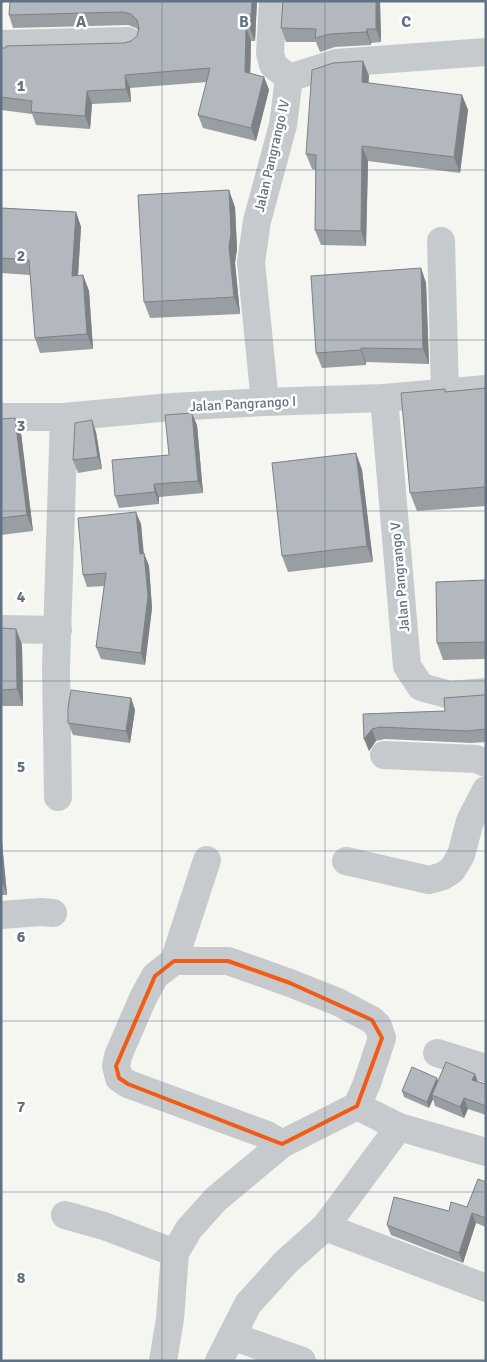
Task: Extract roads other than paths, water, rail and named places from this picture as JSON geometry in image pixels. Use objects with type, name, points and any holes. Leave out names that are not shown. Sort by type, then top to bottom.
[{"type":"street","points":[[273,1],[270,53],[273,65],[289,78],[336,63],[486,52]]},
{"type":"street","points":[[1,44],[128,41]]},
{"type":"street","name":"Jalan Pangrango IV","points":[[265,402],[251,262],[257,221],[282,125],[289,78]]},
{"type":"street","points":[[441,241],[445,393]]},
{"type":"street","name":"Jalan Pangrango I","points":[[1,417],[64,417],[265,402],[384,398],[486,389]]},
{"type":"street","name":"Jalan Pangrango V","points":[[384,398],[407,666],[421,687],[450,695],[486,692]]},
{"type":"street","points":[[58,796],[56,667],[64,417]]},
{"type":"street","points":[[1,629],[58,630]]},
{"type":"street","points":[[384,755],[476,760],[486,763]]},
{"type":"street","points":[[346,862],[429,880],[443,876],[452,870],[461,855],[470,821],[486,790]]},
{"type":"street","points":[[207,860],[174,961],[155,976],[143,998],[118,1056],[116,1066],[119,1078],[128,1084],[267,1135],[282,1144]]},
{"type":"street","points":[[1,915],[41,912],[53,914]]},
{"type":"street","points":[[162,1361],[170,1319],[175,1253],[189,1229],[216,1200],[282,1144],[357,1106],[367,1084],[382,1038],[378,1026],[372,1020],[338,1002],[228,960],[174,961]]},
{"type":"street","points":[[437,1053],[486,1068]]},
{"type":"street","points":[[357,1106],[399,1127],[486,1152]]},
{"type":"street","points":[[219,1361],[248,1304],[284,1263],[325,1227],[399,1127]]},
{"type":"street","points":[[65,1214],[104,1226],[175,1253]]},
{"type":"street","points":[[325,1227],[486,1288]]},
{"type":"street","points":[[232,1336],[302,1361]]}]
